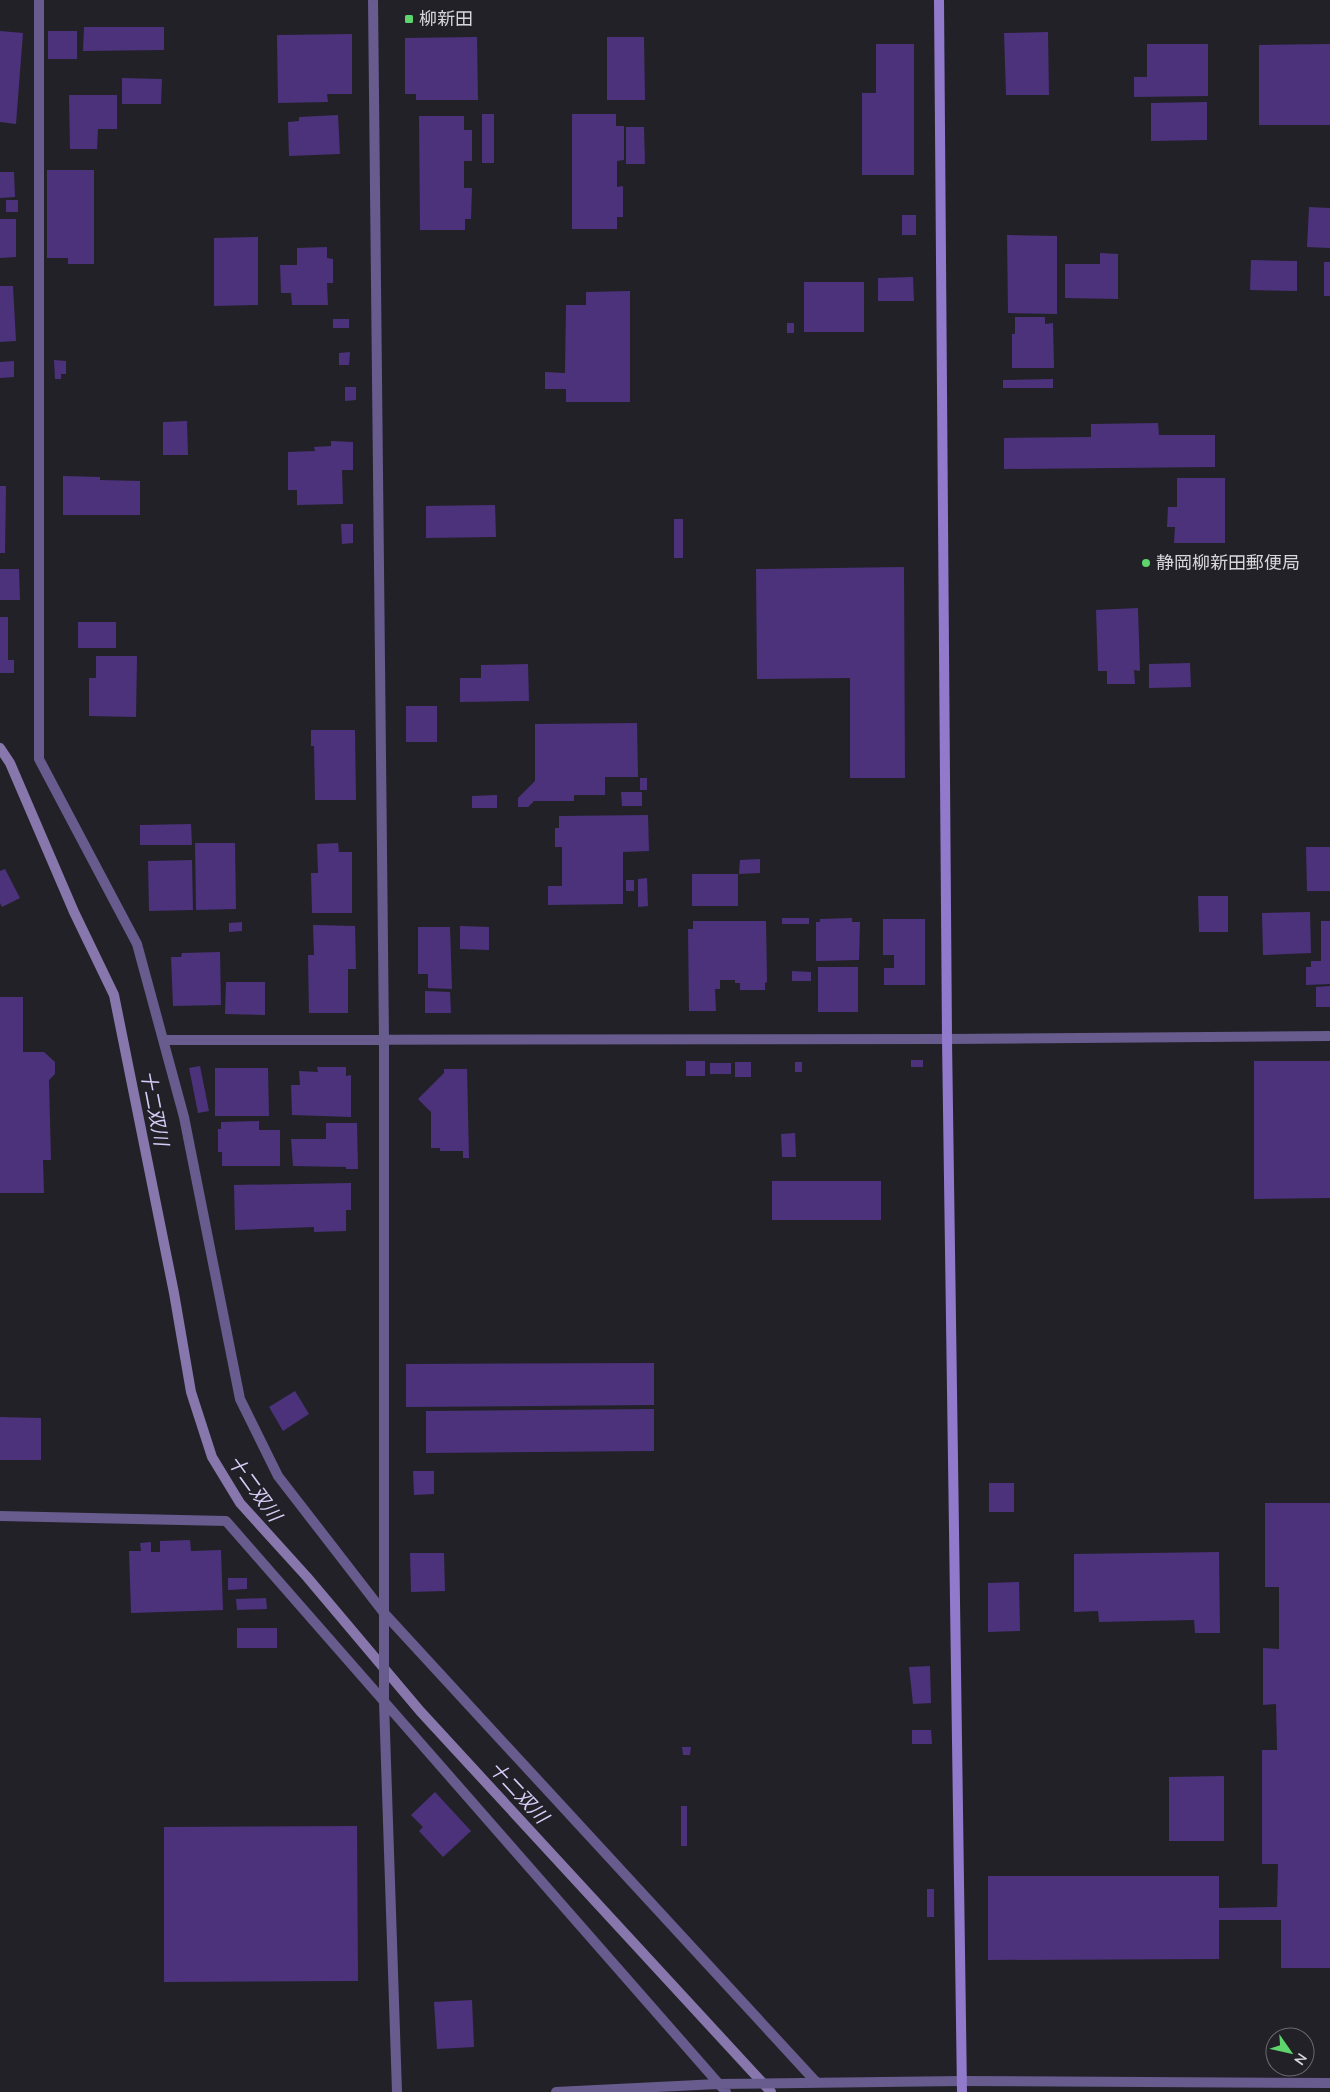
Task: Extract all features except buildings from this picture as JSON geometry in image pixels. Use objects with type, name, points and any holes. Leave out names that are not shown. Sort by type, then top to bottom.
[{"type":"street","points":[[39,0],[38,759],[137,944],[184,1117],[240,1399],[278,1476],[384,1612],[816,2083]]},
{"type":"street","points":[[373,0],[384,1040],[384,1702],[397,2092]]},
{"type":"street","points":[[939,0],[947,1039],[962,2092]]},
{"type":"street","points":[[163,1040],[947,1039],[1330,1036]]},
{"type":"street","points":[[0,1516],[226,1521],[726,2092]]},
{"type":"street","points":[[556,2092],[718,2084],[962,2081],[1330,2083]]},
{"type":"waterway","name":"十二双川","points":[[0,748],[10,763],[74,912],[114,995],[174,1293],[191,1392],[212,1457],[240,1503],[307,1577],[420,1711],[771,2092]]},
{"type":"place","name":"柳新田","points":[[409,19]]},
{"type":"place","name":"静岡柳新田郵便局","points":[[1146,563]]}]
